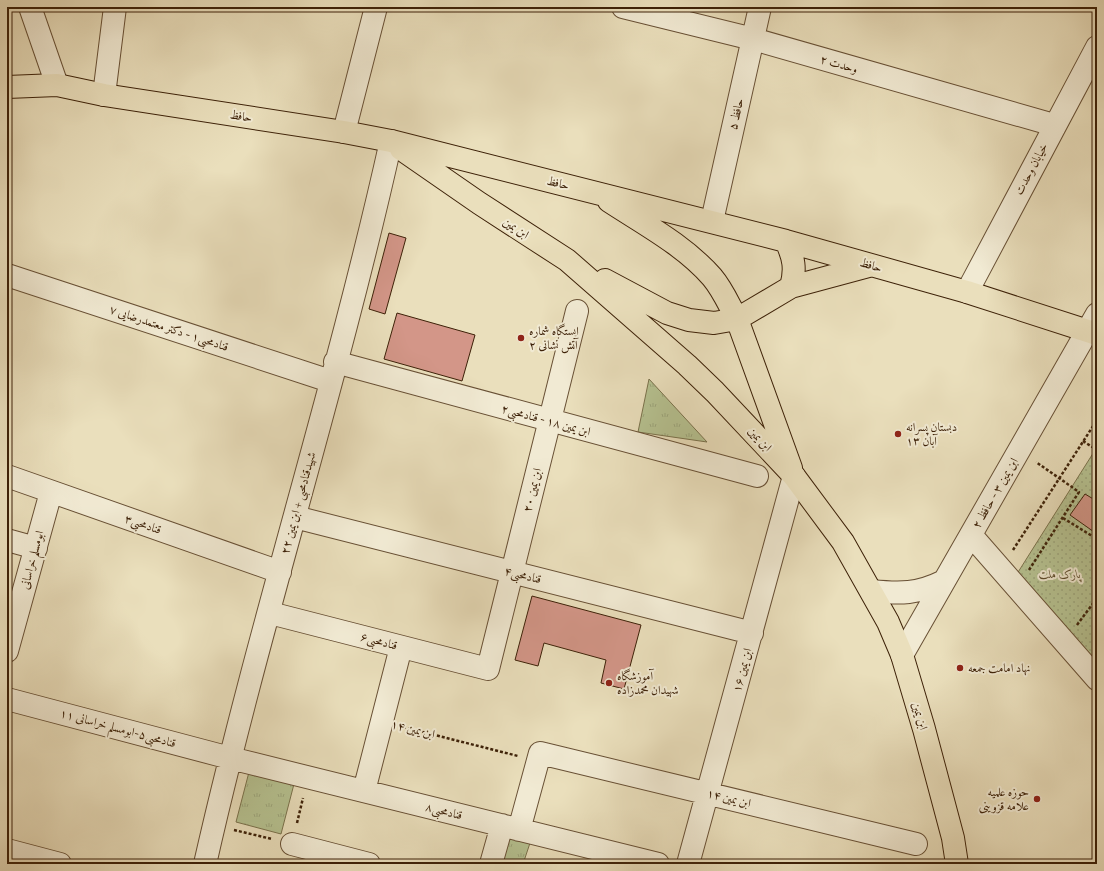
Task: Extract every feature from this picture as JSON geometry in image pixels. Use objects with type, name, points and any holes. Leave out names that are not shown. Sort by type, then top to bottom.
[{"type":"main road","name":"حافظ","points":[[7,87],[57,85],[104,95],[344,132],[390,141],[712,221],[1094,326]]},
{"type":"main road","name":"ابن یمین","points":[[390,141],[478,203],[567,260],[687,365],[715,392],[794,476],[843,542],[872,590],[902,654],[953,838],[957,864]]},
{"type":"main road","points":[[595,192],[680,248],[698,263],[712,278],[725,296],[736,320],[794,476]]},
{"type":"main road","points":[[786,241],[794,260],[795,274],[791,287]]},
{"type":"main road","points":[[567,260],[667,313],[690,320],[714,322],[736,320],[791,287],[871,265]]},
{"type":"street","points":[[30,7],[57,85]]},
{"type":"street","points":[[104,95],[115,7]]},
{"type":"street","points":[[344,132],[376,7]]},
{"type":"street","name":"وحدت ۲","points":[[623,7],[675,13],[753,39],[1054,125]]},
{"type":"street","name":"حافظ ۵","points":[[712,221],[760,7]]},
{"type":"street","name":"خیابان وحدت","points":[[968,292],[1054,125],[1097,47]]},
{"type":"street","name":"شهیدقنادمحبی + ابن یمین ۲۲","points":[[205,864],[230,758],[270,613],[380,192],[390,141]]},
{"type":"street","name":"قنادمحبی۱ - دکتر معتمدرضایی ۷","points":[[7,275],[333,372]]},
{"type":"street","name":"ابن یمین ۲۰","points":[[488,669],[577,311]]},
{"type":"street","name":"ابن یمین ۳ - حافظ ۲","points":[[902,654],[1094,326]]},
{"type":"street","name":"ابن یمین ۱۸ - قنادمحبی۲","points":[[333,372],[550,421],[757,476]]},
{"type":"street","name":"قنادمحبی۳","points":[[7,476],[280,572]]},
{"type":"street","name":"ابن یمین ۱۶","points":[[688,864],[794,476]]},
{"type":"street","name":"ابومسلم خراسانی","points":[[7,651],[50,492]]},
{"type":"street","name":"قنادمحبی۴","points":[[295,516],[752,633]]},
{"type":"street","points":[[971,535],[1097,679]]},
{"type":"street","points":[[7,540],[36,548]]},
{"type":"street","points":[[872,590],[890,593],[927,590],[944,581]]},
{"type":"street","name":"قنادمحبی۶","points":[[270,613],[488,669]]},
{"type":"street","points":[[364,791],[401,647]]},
{"type":"street","name":"قنادمحبی۵-ابومسلم خراسانی ۱۱","points":[[7,699],[230,758]]},
{"type":"street","points":[[491,864],[511,828],[539,757]]},
{"type":"street","name":"ابن یمین ۱۴","points":[[539,757],[708,793],[916,844]]},
{"type":"street","name":"قنادمحبی۸","points":[[230,758],[658,864]]},
{"type":"street","points":[[292,844],[369,864]]},
{"type":"street","points":[[7,850],[60,864]]},
{"type":"path","points":[[1001,569],[1097,420]]},
{"type":"path","points":[[1083,441],[1097,450]]},
{"type":"path","points":[[1020,451],[1079,492],[1026,575]]},
{"type":"path","points":[[1062,518],[1097,539]]},
{"type":"path","points":[[1073,631],[1097,598]]},
{"type":"path","name":"ابن یمین ۱۴","points":[[381,721],[539,757]]},
{"type":"path","points":[[214,825],[292,844],[307,777]]},
{"type":"green space","points":[[649,379],[707,442],[638,432]]},
{"type":"green space","name":"پارک ملت","points":[[1097,447],[1097,671],[1015,577]]},
{"type":"green space","points":[[249,772],[294,784],[281,834],[236,822]]},
{"type":"green space","points":[[508,837],[530,843],[523,864],[500,864]]},
{"type":"building","points":[[389,233],[406,238],[385,314],[369,309]]},
{"type":"building","points":[[397,313],[475,335],[462,381],[384,359]]},
{"type":"building","points":[[1085,494],[1095,500],[1097,496],[1097,534],[1070,515]]},
{"type":"building","points":[[532,596],[641,625],[624,689],[601,683],[606,660],[544,643],[538,666],[515,660]]},
{"type":"place","name":"ایستگاه شماره ۲ آتش نشانی","points":[[521,338]]},
{"type":"place","name":"دبستان پسرانه ۱۳ آبان","points":[[898,434]]},
{"type":"place","name":"نهاد امامت جمعه","points":[[960,668]]},
{"type":"place","name":"آموزشگاه شهیدان محمدزاده","points":[[609,683]]},
{"type":"place","name":"حوزه علمیه علامه قزوینی","points":[[1037,799]]}]
